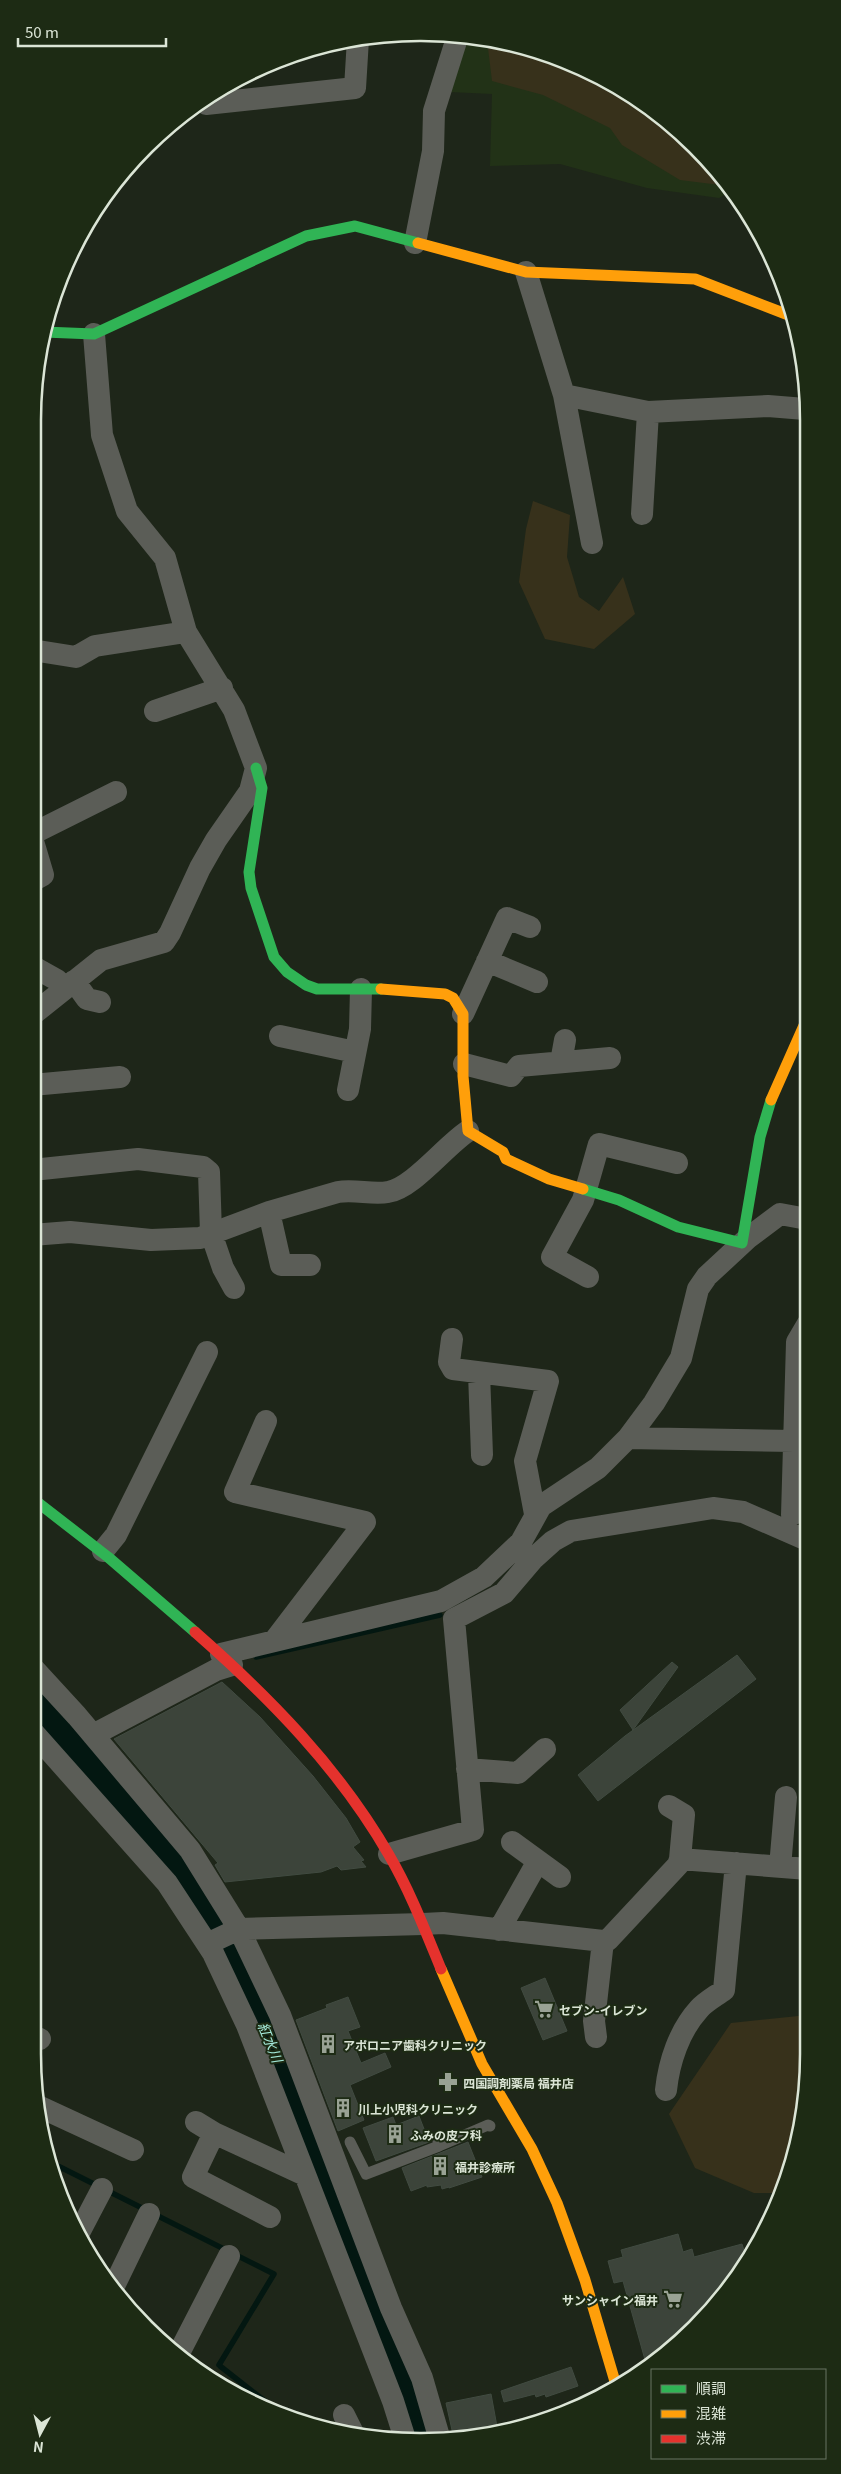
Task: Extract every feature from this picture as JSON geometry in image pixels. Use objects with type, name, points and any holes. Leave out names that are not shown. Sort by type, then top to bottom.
[{"type":"street","points":[[415,243],[433,151],[434,111],[450,42]]},
{"type":"street","points":[[207,109],[355,88],[358,47]]},
{"type":"street","points":[[52,332],[94,334],[306,236],[355,226],[526,272],[696,280],[784,314]]},
{"type":"street","points":[[526,272],[564,395],[592,543]]},
{"type":"street","points":[[94,334],[104,445],[127,511],[165,558],[186,632],[234,710],[262,788],[249,872],[251,888],[274,957],[287,972],[306,985],[317,989],[361,988],[445,994],[453,998],[463,1014]]},
{"type":"street","points":[[564,395],[648,412],[768,406],[800,409]]},
{"type":"street","points":[[642,514],[648,412]]},
{"type":"street","points":[[41,651],[76,657],[95,646],[186,632]]},
{"type":"street","points":[[155,711],[222,688]]},
{"type":"street","points":[[41,1008],[101,960],[164,942],[200,868],[216,840],[250,791],[256,768]]},
{"type":"street","points":[[41,830],[116,792]]},
{"type":"street","points":[[468,1131],[463,1014],[507,918],[530,927]]},
{"type":"street","points":[[487,961],[536,982]]},
{"type":"street","points":[[41,971],[69,985],[87,999],[100,1002]]},
{"type":"street","points":[[348,1090],[360,1029],[361,988]]},
{"type":"street","points":[[742,1243],[750,1212],[756,1156],[770,1103],[800,1035]]},
{"type":"street","points":[[280,1036],[355,1052]]},
{"type":"street","points":[[561,1062],[565,1040]]},
{"type":"street","points":[[464,1064],[511,1076],[519,1066],[610,1058]]},
{"type":"street","points":[[41,1084],[120,1077]]},
{"type":"street","points":[[468,1131],[503,1152],[506,1159],[549,1179],[619,1200],[678,1227],[742,1243]]},
{"type":"street","points":[[41,1234],[70,1232],[151,1240],[200,1238],[269,1212],[338,1192],[349,1190],[388,1192],[405,1186],[468,1131]]},
{"type":"street","points":[[588,1277],[543,1252],[586,1190],[599,1144],[677,1163]]},
{"type":"street","points":[[41,1169],[138,1159],[203,1167],[209,1172],[211,1233],[223,1268],[234,1288]]},
{"type":"street","points":[[269,1212],[281,1265],[310,1265]]},
{"type":"street","points":[[93,1735],[216,1670],[226,1659],[275,1640],[441,1601],[484,1577],[521,1542],[541,1506],[598,1468],[628,1438],[654,1403],[681,1358],[698,1289],[707,1276],[742,1243],[780,1214],[800,1218]]},
{"type":"street","points":[[792,1515],[800,1482],[794,1442],[797,1342],[800,1337]]},
{"type":"street","points":[[452,1339],[449,1362],[453,1369],[548,1381],[525,1461],[535,1514]]},
{"type":"street","points":[[103,1551],[116,1535],[207,1352]]},
{"type":"street","points":[[479,1373],[482,1455]]},
{"type":"street","points":[[266,1421],[235,1492],[365,1522],[275,1640]]},
{"type":"street","points":[[628,1438],[794,1442]]},
{"type":"street","points":[[41,1505],[103,1551],[226,1659],[310,1743],[353,1800],[389,1854],[423,1924],[458,2013],[482,2066],[547,2180],[587,2281],[614,2379]]},
{"type":"street","points":[[389,1854],[473,1830],[454,1619],[504,1592],[533,1559],[553,1541],[571,1531],[713,1508],[743,1512],[800,1537]]},
{"type":"street","points":[[41,1677],[93,1735],[190,1850],[237,1930],[280,2015],[387,2299],[422,2378],[438,2432]]},
{"type":"street","points":[[41,1741],[167,1883],[209,1942],[247,2025],[394,2401],[403,2432]]},
{"type":"street","points":[[468,1769],[518,1773],[545,1749]]},
{"type":"street","points":[[780,1867],[786,1797]]},
{"type":"street","points":[[209,1942],[237,1930],[423,1924],[608,1940],[678,1865],[684,1815],[669,1806]]},
{"type":"street","points":[[512,1842],[560,1877]]},
{"type":"street","points":[[680,1859],[800,1868]]},
{"type":"street","points":[[500,1930],[538,1861]]},
{"type":"street","points":[[666,2090],[668,2074],[677,2044],[699,2009],[724,1990],[736,1863]]},
{"type":"street","points":[[596,2037],[594,2021],[603,1941]]},
{"type":"street","points":[[46,2112],[77,2135],[133,2150]]},
{"type":"street","points":[[270,2217],[193,2177],[205,2128],[306,2175]]},
{"type":"street","points":[[83,2226],[102,2189]]},
{"type":"street","points":[[117,2280],[149,2214]]},
{"type":"street","points":[[182,2348],[229,2256]]},
{"type":"lane","points":[[350,2142],[366,2174],[438,2144],[488,2125],[490,2126]]},
{"type":"shaded area","points":[[464,44],[519,54],[542,61],[588,80],[631,105],[671,135],[689,152],[706,170],[725,195],[719,198],[647,188],[560,164],[490,166],[492,94],[450,92]]},
{"type":"shaded area","points":[[488,48],[542,61],[588,80],[631,105],[671,135],[706,170],[717,185],[680,180],[622,145],[610,128],[543,95],[492,81]]},
{"type":"shaded area","points":[[533,501],[570,515],[567,557],[579,597],[599,611],[623,577],[635,614],[594,649],[545,639],[519,582],[526,529]]},
{"type":"shaded area","points":[[800,2016],[797,2103],[787,2152],[773,2193],[754,2193],[695,2168],[669,2114],[731,2023]]},
{"type":"building","points":[[737,1655],[756,1679],[598,1801],[578,1775],[625,1736]]},
{"type":"building","points":[[672,1662],[678,1667],[633,1730],[620,1710]]},
{"type":"building","points":[[222,1682],[260,1717],[313,1776],[346,1818],[360,1842],[353,1847],[364,1860],[361,1861],[366,1867],[341,1870],[337,1866],[321,1872],[225,1882],[215,1865],[218,1863],[114,1739]]},
{"type":"building","name":"セブン-イレブン","points":[[545,1978],[567,2031],[543,2040],[521,1988]]},
{"type":"building","points":[[348,1997],[360,2027],[348,2031],[361,2063],[385,2053],[391,2067],[350,2085],[364,2120],[338,2131],[296,2020],[327,2008],[326,2005]]},
{"type":"building","name":"ふみの皮フ科","points":[[419,2116],[429,2142],[376,2161],[363,2128],[393,2117],[396,2125]]},
{"type":"building","name":"福井診療所","points":[[468,2142],[482,2177],[449,2188],[442,2189],[441,2185],[427,2187],[427,2185],[411,2191],[402,2168]]},
{"type":"building","name":"サンシャイン福井","points":[[678,2234],[683,2252],[692,2249],[694,2257],[742,2244],[744,2251],[706,2304],[671,2339],[645,2359],[623,2281],[614,2283],[608,2261],[623,2257],[621,2250]]},
{"type":"building","points":[[571,2367],[578,2386],[546,2397],[545,2394],[536,2397],[535,2394],[504,2402],[501,2391]]},
{"type":"building","points":[[491,2394],[497,2424],[452,2431],[446,2403]]},
{"type":"waterway","points":[[256,1657],[440,1615]]},
{"type":"waterway","name":"紅水川","points":[[41,1704],[172,1857],[193,1886],[228,1945],[256,2004],[280,2064],[367,2298],[420,2433]]},
{"type":"waterway","points":[[58,2166],[274,2274],[219,2365]]},
{"type":"waterway","points":[[220,2366],[260,2397]]},
{"type":"traffic: fast","points":[[52,332],[94,334],[306,236],[355,226],[418,243]]},
{"type":"traffic: fast","points":[[256,768],[262,788],[249,872],[251,888],[274,957],[287,972],[306,985],[317,989],[381,989]]},
{"type":"traffic: fast","points":[[583,1189],[619,1200],[678,1227],[742,1243],[760,1137],[771,1100]]},
{"type":"traffic: fast","points":[[41,1505],[108,1557],[195,1632]]},
{"type":"traffic: slow","points":[[418,243],[526,272],[695,279],[784,313]]},
{"type":"traffic: slow","points":[[381,989],[445,994],[453,998],[463,1014],[463,1076],[468,1131],[503,1152],[506,1159],[549,1179],[583,1189]]},
{"type":"traffic: slow","points":[[771,1100],[800,1035]]},
{"type":"traffic: slow","points":[[441,1969],[482,2064],[532,2149],[557,2203],[585,2280],[614,2379]]},
{"type":"traffic: jam","points":[[195,1632],[276,1708],[325,1763],[348,1793],[397,1869],[441,1969]]},
{"type":"place","name":"セブン-イレブン","points":[[544,2009]]},
{"type":"place","name":"アポロニア歯科クリニック","points":[[328,2044]]},
{"type":"place","name":"四国調剤薬局 福井店","points":[[448,2082]]},
{"type":"place","name":"川上小児科クリニック","points":[[343,2108]]},
{"type":"place","name":"ふみの皮フ科","points":[[395,2134]]},
{"type":"place","name":"福井診療所","points":[[440,2166]]},
{"type":"place","name":"サンシャイン福井","points":[[673,2299]]}]
